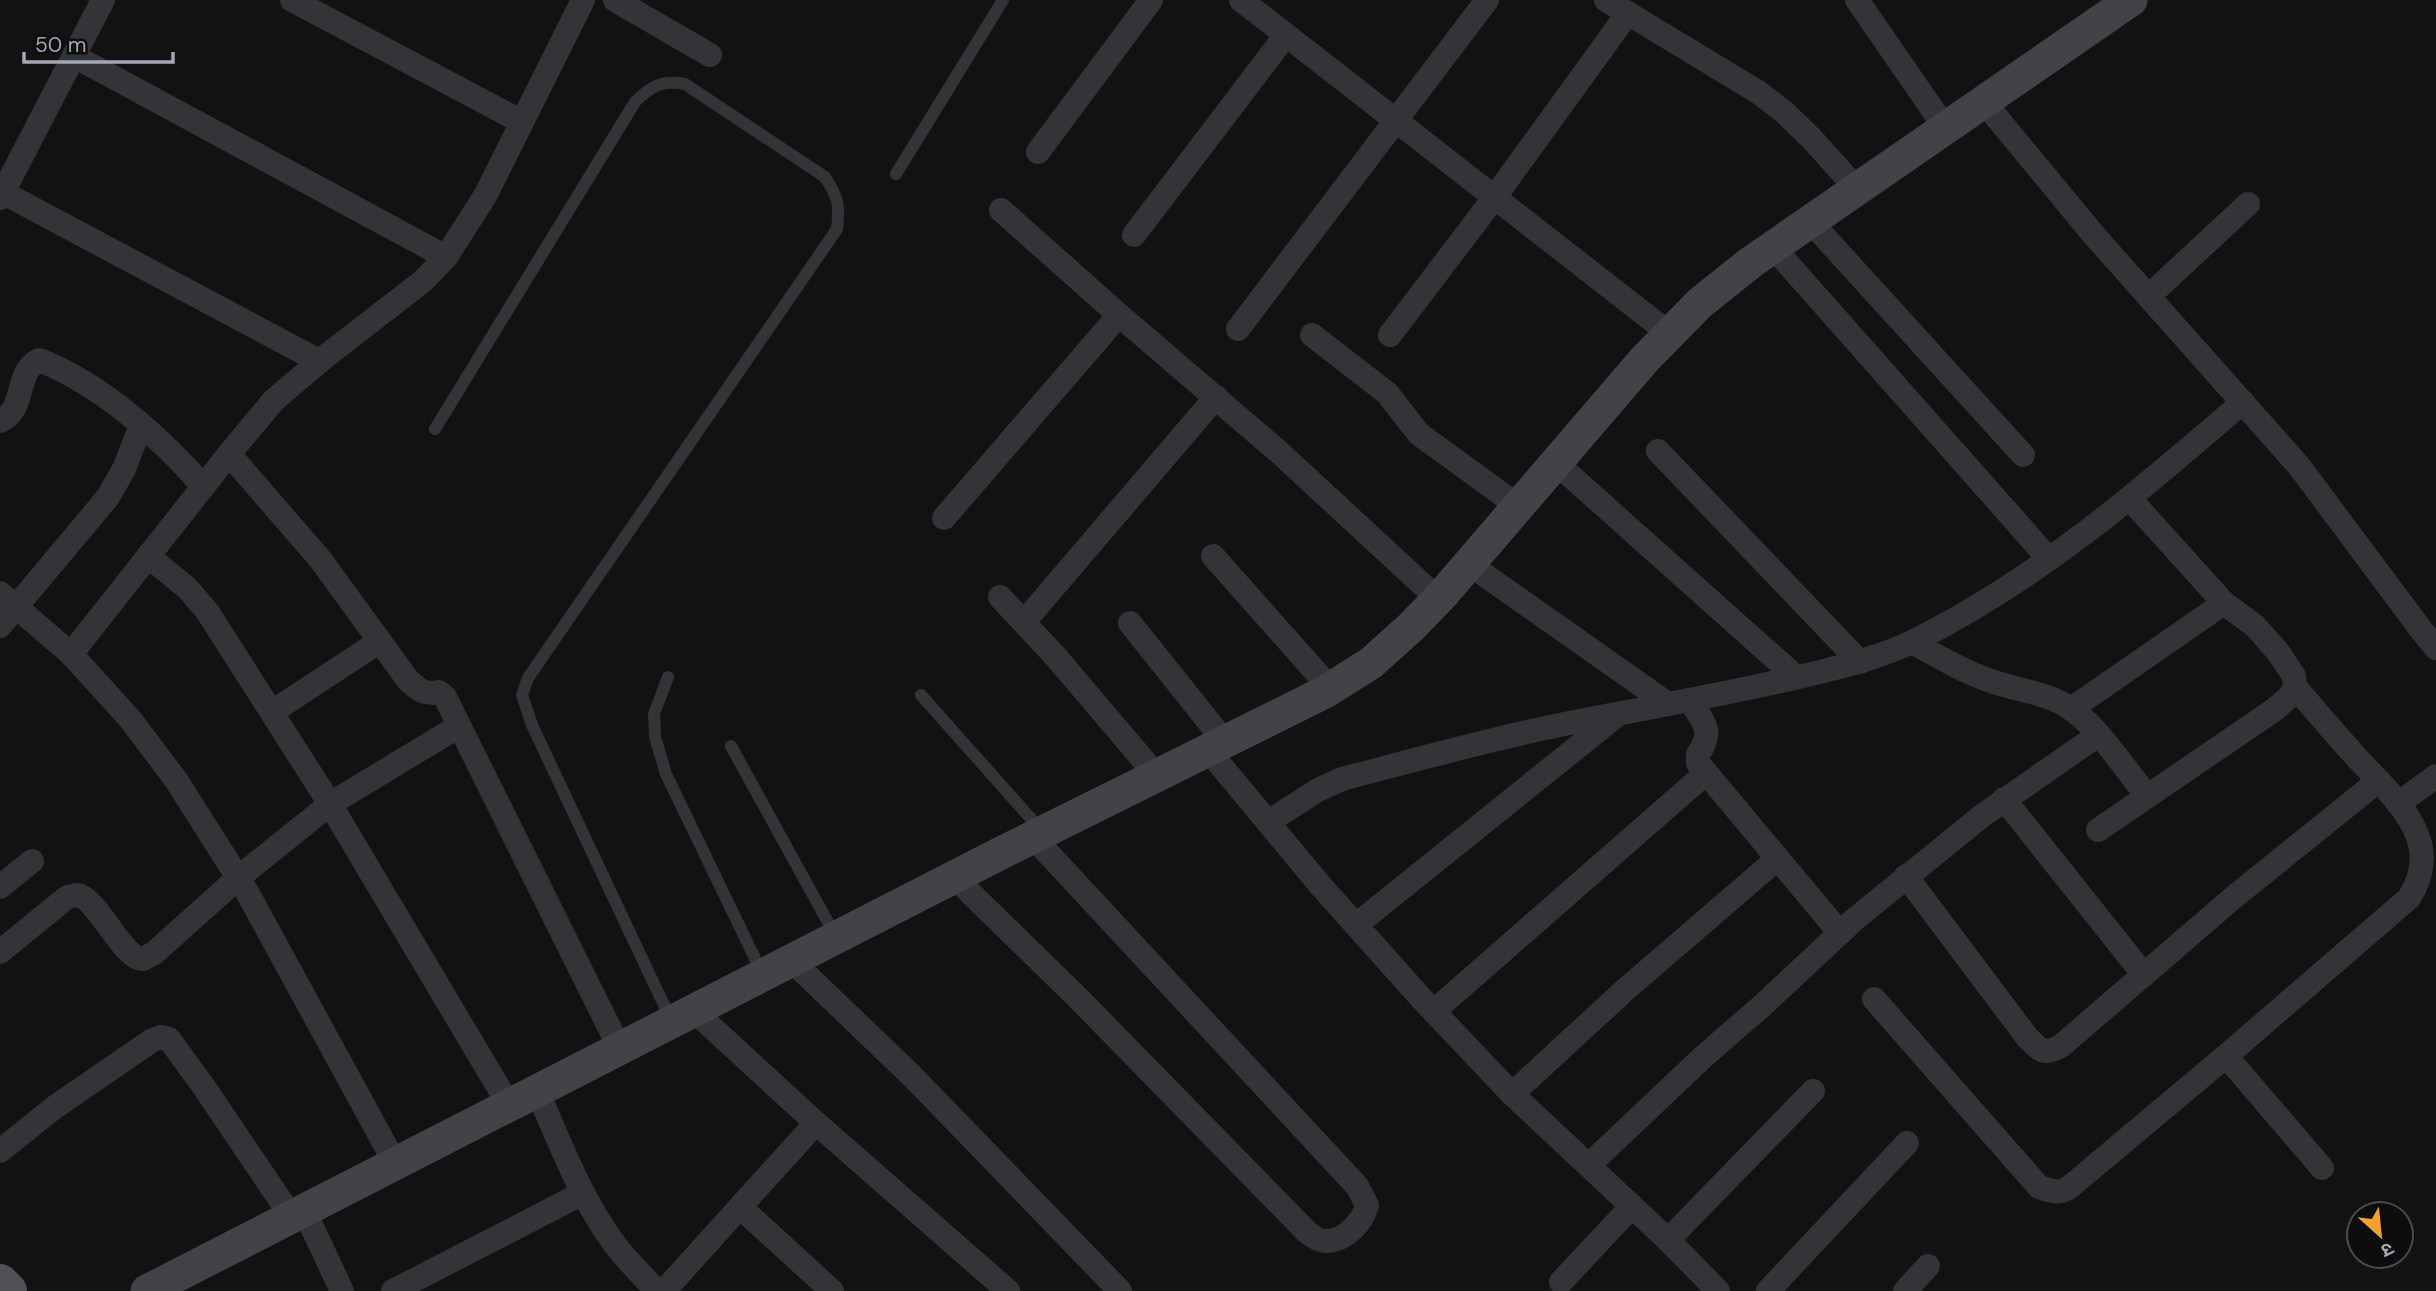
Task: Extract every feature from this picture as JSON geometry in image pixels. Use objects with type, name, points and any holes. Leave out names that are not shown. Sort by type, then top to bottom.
[{"type":"main road","points":[[0,1283],[8,1291]]},
{"type":"street","points":[[103,0],[1,193],[319,362]]},
{"type":"street","points":[[292,0],[522,122]]},
{"type":"street","points":[[71,654],[274,400],[423,281],[446,257],[485,196],[583,0]]},
{"type":"street","points":[[615,0],[710,55]]},
{"type":"street","points":[[1038,152],[1151,0]]},
{"type":"street","points":[[1241,0],[1670,334]]},
{"type":"street","points":[[1238,329],[1487,0]]},
{"type":"street","points":[[1606,0],[1758,92],[1812,139],[1857,189]]},
{"type":"street","points":[[1857,0],[1946,129]]},
{"type":"street","points":[[147,1291],[184,1283],[297,1213],[1038,835],[1331,689],[1371,663],[1411,628],[1438,599],[1555,462],[1700,303],[1749,263],[2131,0]]},
{"type":"street","points":[[1390,335],[1494,198],[1628,13]]},
{"type":"street","points":[[1134,234],[1286,35]]},
{"type":"street","points":[[74,56],[446,257]]},
{"type":"street","points":[[1984,102],[2149,296],[2299,466],[2436,648]]},
{"type":"street","points":[[2149,296],[2248,204]]},
{"type":"street","points":[[1001,210],[1280,453],[1438,599]]},
{"type":"street","points":[[1810,221],[2023,455]]},
{"type":"street","points":[[1773,247],[2049,559]]},
{"type":"street","points":[[944,519],[1119,315]]},
{"type":"street","points":[[1312,335],[1387,393],[1419,434],[1518,506]]},
{"type":"street","points":[[0,421],[15,410],[26,374],[32,364],[39,360],[103,396],[141,425],[203,486]]},
{"type":"street","points":[[1024,622],[1216,397]]},
{"type":"street","points":[[1268,822],[1318,790],[1342,779],[1547,727],[1679,702],[1860,662],[1912,642],[2007,590],[2130,499],[2243,402]]},
{"type":"street","points":[[141,425],[124,469],[108,497],[5,608],[71,654],[131,719],[161,760],[238,878],[395,1163]]},
{"type":"street","points":[[1658,451],[1860,662]]},
{"type":"street","points":[[229,454],[320,559],[408,680],[421,692],[429,695],[439,692],[445,697],[620,1049]]},
{"type":"street","points":[[1555,462],[1796,677]]},
{"type":"street","points":[[2098,830],[2274,710],[2290,696],[2295,687],[2294,676],[2278,652],[2255,626],[2224,604],[2130,499]]},
{"type":"street","points":[[148,556],[187,588],[206,611],[523,1098],[614,1244],[657,1291]]},
{"type":"street","points":[[1213,556],[1331,689]]},
{"type":"street","points":[[1469,564],[1679,702],[1708,734],[1706,743],[1698,754],[1698,763],[1840,933]]},
{"type":"street","points":[[999,597],[1024,622],[1157,776]]},
{"type":"street","points":[[2071,709],[2224,604]]},
{"type":"street","points":[[1130,623],[1268,822],[1356,925],[1512,1094],[1668,1240],[1708,1287]]},
{"type":"street","points":[[272,712],[380,642]]},
{"type":"street","points":[[1912,642],[1958,668],[1994,682],[2039,694],[2071,709],[2098,735],[2147,796]]},
{"type":"street","points":[[1874,999],[2039,1187],[2055,1192],[2065,1191],[2409,898],[2427,889],[2418,838],[2398,804],[2295,687]]},
{"type":"street","points":[[1356,925],[1619,713]]},
{"type":"street","points":[[0,952],[66,898],[76,895],[85,898],[136,958],[144,959],[330,804],[459,726]]},
{"type":"street","points":[[1589,1165],[1702,1058],[1906,876],[2004,799],[2098,735]]},
{"type":"street","points":[[1434,1011],[1706,773]]},
{"type":"street","points":[[2398,804],[2436,776]]},
{"type":"street","points":[[1906,876],[2027,1037],[2040,1050],[2051,1052],[2234,897],[2378,781]]},
{"type":"street","points":[[2004,799],[2144,975]]},
{"type":"street","points":[[955,878],[1078,998],[1307,1232],[1327,1241],[1340,1237],[1355,1227],[1365,1215],[1367,1205],[1357,1186],[1038,835]]},
{"type":"street","points":[[1512,1094],[1626,989],[1777,859]]},
{"type":"street","points":[[0,887],[32,861]]},
{"type":"street","points":[[792,961],[911,1075],[1120,1291]]},
{"type":"street","points":[[683,1017],[817,1123],[1008,1291]]},
{"type":"street","points":[[0,1151],[55,1107],[151,1041],[161,1037],[169,1039],[297,1213],[342,1291]]},
{"type":"street","points":[[2226,1056],[2322,1168]]},
{"type":"street","points":[[1668,1240],[1813,1091]]},
{"type":"street","points":[[664,1291],[817,1123]]},
{"type":"street","points":[[1768,1291],[1907,1143]]},
{"type":"street","points":[[393,1291],[583,1193]]},
{"type":"street","points":[[1561,1282],[1632,1206]]},
{"type":"street","points":[[740,1207],[832,1291]]},
{"type":"street","points":[[1906,1291],[1928,1266]]},
{"type":"lane","points":[[896,174],[1003,0]]},
{"type":"lane","points":[[435,429],[635,102],[652,86],[671,82],[685,84],[825,177],[836,195],[839,210],[837,229],[528,678],[522,695],[532,724],[683,1017]]},
{"type":"lane","points":[[668,677],[654,714],[655,737],[666,774],[763,976]]},
{"type":"lane","points":[[921,695],[1038,835]]},
{"type":"lane","points":[[731,746],[837,939]]}]
